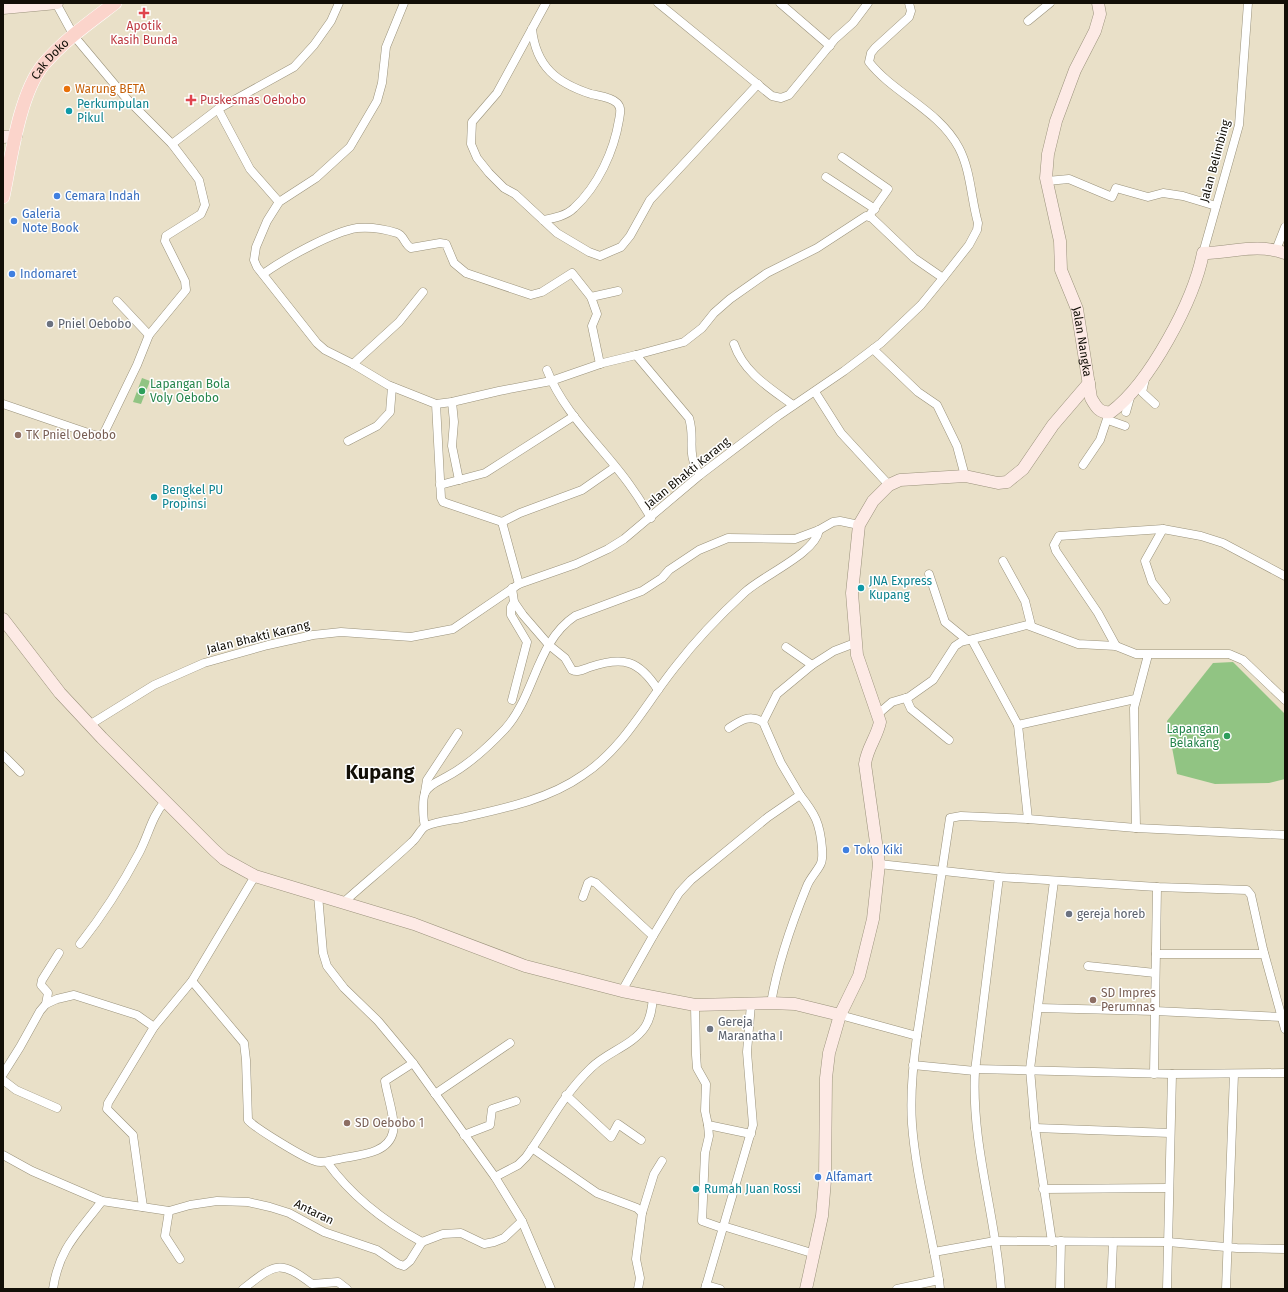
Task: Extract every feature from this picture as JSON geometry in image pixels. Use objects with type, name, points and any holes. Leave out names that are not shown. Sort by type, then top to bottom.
[{"type":"main road","name":"Cak Doko","points":[[3,197],[9,137],[40,71],[49,58],[115,3]]},
{"type":"street","points":[[3,8],[56,3],[74,36],[126,98],[172,144],[199,180],[205,205],[201,214],[166,236],[168,249],[187,288],[184,294],[149,335],[137,365],[106,430],[102,435],[94,435],[3,404]]},
{"type":"street","points":[[172,144],[218,108],[294,68],[314,46],[331,21],[338,3]]},
{"type":"street","points":[[404,3],[386,47],[382,83],[377,101],[350,148],[316,178],[278,202],[267,221],[254,254],[257,266],[325,350],[353,364],[392,387],[436,404],[551,381],[600,364],[684,342],[702,328],[714,312],[767,273],[817,248],[846,231],[862,218],[869,216],[875,209],[888,190],[842,157]]},
{"type":"street","points":[[546,3],[497,93],[472,122],[471,144],[477,158],[488,173],[558,233],[589,252],[600,256],[621,247],[630,236],[650,200],[758,84]]},
{"type":"street","points":[[658,3],[772,96],[781,98],[789,95],[830,46],[853,23],[868,3]]},
{"type":"street","points":[[780,3],[830,46]]},
{"type":"street","name":"Jalan Bhakti Karang","points":[[91,724],[154,685],[204,664],[268,645],[313,635],[341,632],[411,637],[443,632],[462,624],[516,586],[576,564],[624,540],[700,476],[793,405],[815,392],[873,350],[902,324],[943,278],[969,245],[977,230],[978,223],[965,162],[953,138],[936,119],[869,62],[875,48],[909,17],[911,11],[909,3]]},
{"type":"street","points":[[1028,21],[1050,3]]},
{"type":"street","name":"Jalan Nangka","points":[[1098,3],[1100,14],[1096,31],[1075,70],[1056,121],[1048,154],[1047,181],[1059,236],[1061,270],[1077,309],[1091,398],[1095,407],[1108,416]]},
{"type":"street","name":"Jalan Belimbing","points":[[1203,253],[1238,125],[1248,3]]},
{"type":"street","points":[[532,29],[534,46],[545,66],[555,78],[578,90],[609,99],[617,103],[621,110],[616,140],[600,173],[588,191],[574,208],[566,214],[543,220]]},
{"type":"street","points":[[218,108],[250,169],[278,202]]},
{"type":"street","points":[[826,177],[875,209]]},
{"type":"street","points":[[1047,181],[1069,179],[1112,197],[1116,188],[1148,196],[1163,193],[1183,196],[1216,206]]},
{"type":"street","points":[[869,216],[914,258],[943,278]]},
{"type":"street","points":[[1082,465],[1100,440],[1108,416],[1132,393],[1146,376],[1159,356],[1179,317],[1197,276],[1203,253],[1231,249],[1280,252],[1285,227]]},
{"type":"street","points":[[263,274],[286,258],[357,228],[375,228],[399,234],[406,246],[411,248],[440,243],[446,244],[454,263],[466,273],[531,295],[542,292],[572,273],[591,297],[597,314],[592,326],[600,364]]},
{"type":"street","points":[[591,297],[618,291]]},
{"type":"street","points":[[353,364],[399,322],[423,292]]},
{"type":"street","points":[[117,301],[149,335]]},
{"type":"street","points":[[734,344],[740,357],[755,377],[793,405]]},
{"type":"street","points":[[873,350],[918,392],[937,405],[957,446],[965,476]]},
{"type":"street","points":[[636,355],[689,418],[691,427],[691,458],[700,476]]},
{"type":"street","points":[[547,370],[551,381],[574,416],[629,484],[651,518]]},
{"type":"street","points":[[1146,376],[1142,392],[1155,404]]},
{"type":"street","points":[[806,1289],[815,1254],[822,1216],[825,1180],[826,1078],[829,1053],[840,1015],[859,976],[867,948],[873,919],[879,864],[864,764],[868,749],[878,732],[880,722],[857,655],[852,593],[859,526],[873,501],[889,485],[900,480],[965,476],[998,483],[1008,482],[1030,460],[1053,425],[1089,384]]},
{"type":"street","points":[[348,442],[377,426],[390,412],[392,387]]},
{"type":"street","points":[[815,392],[841,433],[889,485]]},
{"type":"street","points":[[1126,412],[1132,393]]},
{"type":"street","points":[[452,402],[454,422],[452,446],[459,480]]},
{"type":"street","points":[[436,404],[440,484],[441,498],[443,502],[502,522],[520,512],[582,490],[615,467]]},
{"type":"street","points":[[440,484],[485,473],[574,416]]},
{"type":"street","points":[[1108,416],[1125,426]]},
{"type":"street","points":[[425,793],[434,782],[449,776],[481,752],[505,729],[521,705],[548,645],[559,630],[575,616],[642,591],[662,578],[669,570],[713,544],[728,538],[795,539],[819,530],[833,522],[840,521],[859,526]]},
{"type":"street","points":[[502,522],[516,586],[514,602],[511,607],[511,615],[527,642],[512,700]]},
{"type":"street","points":[[344,902],[412,842],[425,826],[516,805],[583,776],[605,759],[617,746],[676,666],[745,593],[761,579],[810,547],[818,535],[819,530]]},
{"type":"street","points":[[1116,646],[1098,614],[1056,551],[1054,545],[1059,536],[1163,530],[1201,536],[1223,543],[1285,576]]},
{"type":"street","points":[[1163,530],[1145,561],[1152,582],[1166,600]]},
{"type":"street","points":[[1003,561],[1025,601],[1031,625]]},
{"type":"street","points":[[929,574],[945,622],[970,640],[1018,725],[1028,819]]},
{"type":"street","points":[[514,602],[548,645],[565,658],[575,672],[621,660],[628,662],[642,670],[658,690]]},
{"type":"street","points":[[3,619],[60,693],[91,724],[102,738],[224,859],[255,876],[414,924],[525,966],[622,991],[695,1005],[771,1003],[795,1004],[917,1036]]},
{"type":"street","points":[[878,714],[892,702],[906,698],[932,680],[955,646],[970,640],[1019,626],[1031,625],[1078,644],[1116,646],[1130,653],[1148,655],[1229,654],[1236,656],[1243,660],[1285,700]]},
{"type":"street","points":[[764,722],[777,694],[812,665],[834,651],[855,643]]},
{"type":"street","points":[[786,647],[812,665]]},
{"type":"street","points":[[1136,828],[1135,699],[1148,655]]},
{"type":"street","points":[[906,698],[911,709],[949,740]]},
{"type":"street","points":[[1018,725],[1135,699]]},
{"type":"street","points":[[729,728],[740,720],[751,717],[764,722],[781,763],[800,795],[814,812],[818,820],[821,837],[822,862],[809,882],[794,918],[780,962],[771,1003]]},
{"type":"street","points":[[425,826],[423,818],[427,780],[458,733]]},
{"type":"street","points":[[3,755],[20,772]]},
{"type":"street","points":[[622,991],[653,936],[680,893],[691,880],[768,817],[800,795]]},
{"type":"street","points":[[80,944],[96,923],[136,858],[152,818],[165,801]]},
{"type":"street","points":[[940,1289],[915,1150],[912,1122],[913,1065],[950,818],[961,816],[1028,819],[1136,828],[1285,835]]},
{"type":"street","points":[[879,864],[999,877],[1157,887],[1247,890],[1251,894],[1264,954],[1285,1029]]},
{"type":"street","points":[[143,1207],[133,1135],[107,1110],[110,1096],[154,1027],[192,981],[255,876]]},
{"type":"street","points":[[999,877],[975,1070],[976,1112],[1001,1289]]},
{"type":"street","points":[[1052,1242],[1035,1128],[1030,1069],[1039,1008],[1054,880]]},
{"type":"street","points":[[583,897],[588,883],[591,881],[596,883],[607,891],[653,936]]},
{"type":"street","points":[[1154,1074],[1157,887]]},
{"type":"street","points":[[318,895],[323,953],[327,966],[344,988],[378,1021],[413,1063],[495,1177],[522,1221],[551,1289]]},
{"type":"street","points":[[46,1004],[48,993],[41,985],[42,980],[59,953]]},
{"type":"street","points":[[1156,954],[1264,954]]},
{"type":"street","points":[[1088,966],[1156,973]]},
{"type":"street","points":[[192,981],[244,1043],[248,1120],[315,1162],[327,1162],[366,1155],[383,1146],[389,1140],[393,1133],[393,1124],[385,1081],[413,1063]]},
{"type":"street","points":[[3,1074],[20,1048],[40,1011],[46,1004],[57,999],[74,995],[137,1015],[154,1027]]},
{"type":"street","points":[[495,1177],[518,1165],[532,1148],[566,1095],[593,1066],[624,1045],[645,1027],[650,1018],[653,998]]},
{"type":"street","points":[[720,1289],[706,1287],[722,1227],[751,1134],[752,1112],[746,1052],[751,1004]]},
{"type":"street","points":[[695,1005],[697,1068],[706,1084],[705,1111],[709,1136],[705,1152],[702,1221],[815,1254]]},
{"type":"street","points":[[1039,1008],[1155,1010],[1283,1019]]},
{"type":"street","points":[[436,1094],[510,1043]]},
{"type":"street","points":[[913,1065],[975,1070],[1030,1069],[1154,1074],[1285,1073]]},
{"type":"street","points":[[1167,1289],[1168,1188],[1172,1074]]},
{"type":"street","points":[[1226,1289],[1234,1074]]},
{"type":"street","points":[[3,1080],[16,1090],[57,1108]]},
{"type":"street","points":[[566,1095],[611,1137],[618,1124],[641,1140]]},
{"type":"street","points":[[464,1135],[490,1125],[492,1109],[516,1101]]},
{"type":"street","points":[[708,1125],[751,1134]]},
{"type":"street","points":[[1035,1128],[1170,1133]]},
{"type":"street","points":[[532,1148],[597,1194],[631,1206],[642,1213]]},
{"type":"street","name":"Antaran","points":[[3,1155],[32,1171],[102,1201],[169,1211],[190,1204],[217,1201],[248,1202],[270,1207],[290,1213],[324,1232],[377,1250],[398,1264],[404,1266],[410,1261],[422,1242]]},
{"type":"street","points":[[638,1289],[640,1278],[636,1260],[642,1213],[654,1174],[662,1161]]},
{"type":"street","points":[[327,1162],[352,1193],[398,1229],[422,1242],[443,1234],[461,1233],[484,1244],[494,1242],[504,1238],[522,1221]]},
{"type":"street","points":[[1043,1189],[1168,1188]]},
{"type":"street","points":[[53,1289],[55,1272],[66,1245],[102,1201]]},
{"type":"street","points":[[169,1211],[165,1236],[180,1259]]},
{"type":"street","points":[[934,1252],[995,1241],[1168,1242],[1227,1248],[1285,1249]]},
{"type":"street","points":[[1060,1289],[1061,1241]]},
{"type":"street","points":[[1112,1289],[1113,1242]]},
{"type":"street","points":[[243,1289],[260,1276],[279,1267],[287,1268],[296,1272],[312,1284],[338,1282],[347,1289]]},
{"type":"street","points":[[897,1289],[939,1280]]},
{"type":"green space","name":"Lapangan Bola Voly Oebobo","points":[[142,378],[150,381],[141,404],[133,402]]},
{"type":"green space","name":"Lapangan Belakang","points":[[1233,662],[1285,714],[1285,779],[1269,783],[1215,784],[1177,774],[1167,721],[1213,663]]},
{"type":"place","name":"Apotik Kasih Bunda","points":[[144,13]]},
{"type":"place","name":"Warung BETA","points":[[67,89]]},
{"type":"place","name":"Puskesmas Oebobo","points":[[191,100]]},
{"type":"place","name":"Perkumpulan Pikul","points":[[69,111]]},
{"type":"place","name":"Cemara Indah","points":[[57,196]]},
{"type":"place","name":"Galeria Note Book","points":[[14,221]]},
{"type":"place","name":"Indomaret","points":[[12,274]]},
{"type":"place","name":"Pniel Oebobo","points":[[50,324]]},
{"type":"place","name":"Lapangan Bola Voly Oebobo","points":[[142,391]]},
{"type":"place","name":"TK Pniel Oebobo","points":[[18,435]]},
{"type":"place","name":"Bengkel PU Propinsi","points":[[154,497]]},
{"type":"place","name":"JNA Express Kupang","points":[[861,588]]},
{"type":"place","name":"Lapangan Belakang","points":[[1227,736]]},
{"type":"place","name":"Toko Kiki","points":[[846,850]]},
{"type":"place","name":"gereja horeb","points":[[1069,914]]},
{"type":"place","name":"SD Impres Perumnas","points":[[1093,1000]]},
{"type":"place","name":"Gereja Maranatha I","points":[[710,1029]]},
{"type":"place","name":"SD Oebobo 1","points":[[347,1123]]},
{"type":"place","name":"Alfamart","points":[[818,1177]]},
{"type":"place","name":"Rumah Juan Rossi","points":[[696,1189]]},
{"type":"district","name":"Kupang","points":[[380,772]]}]
